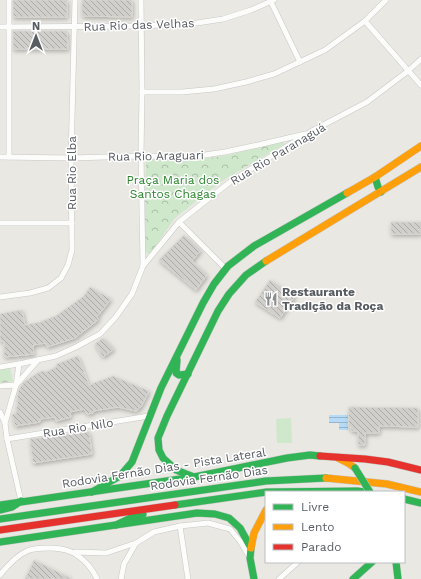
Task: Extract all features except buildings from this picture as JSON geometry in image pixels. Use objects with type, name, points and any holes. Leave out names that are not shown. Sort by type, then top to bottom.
[{"type":"main road","points":[[92,492],[120,476],[132,462],[149,416],[181,346],[203,302],[214,284],[228,266],[254,246],[375,177],[421,146]]},
{"type":"main road","points":[[194,476],[176,470],[163,458],[159,450],[158,438],[167,416],[218,311],[229,294],[246,275],[274,256],[421,167]]},
{"type":"main road","points":[[375,177],[381,192]]},
{"type":"main road","points":[[181,346],[176,373],[179,375],[188,374]]},
{"type":"main road","name":"Rodovia Fernão Dias - Pista Lateral","points":[[0,505],[194,476],[287,458],[310,455],[332,456]]},
{"type":"main road","points":[[332,456],[348,463],[354,468],[369,491]]},
{"type":"main road","points":[[332,456],[380,461],[421,470]]},
{"type":"main road","name":"Rodovia Fernão Dias","points":[[0,519],[266,481],[330,478],[387,484],[421,492]]},
{"type":"main road","name":"Rodovia Fernão Dias","points":[[0,530],[265,492]]},
{"type":"main road","points":[[405,499],[421,503]]},
{"type":"main road","points":[[116,525],[135,516],[193,505],[203,500]]},
{"type":"main road","points":[[0,510],[12,507],[21,501]]},
{"type":"main road","points":[[254,579],[250,558],[251,548],[254,533],[265,512]]},
{"type":"main road","points":[[0,542],[197,513],[215,514],[229,518],[240,528],[251,548]]},
{"type":"main road","points":[[353,579],[371,563]]},
{"type":"main road","points":[[396,563],[398,579]]},
{"type":"street","points":[[9,0],[9,157]]},
{"type":"street","name":"Rua Rio Elba","points":[[0,297],[30,293],[48,288],[61,278],[68,265],[72,250],[71,158],[75,0]]},
{"type":"street","points":[[141,0],[142,266]]},
{"type":"street","points":[[142,92],[182,92],[214,89],[274,74],[325,50],[365,21],[386,0]]},
{"type":"street","points":[[272,1],[300,62]]},
{"type":"street","name":"Rua Rio das Velhas","points":[[0,27],[141,26],[197,23],[224,19],[272,1]]},
{"type":"street","points":[[365,21],[421,85]]},
{"type":"street","name":"Rua Rio Paranaguá","points":[[0,367],[56,356],[100,334],[115,318],[132,294],[142,266],[179,222],[230,182],[310,132],[367,102],[408,71],[421,59]]},
{"type":"street","name":"Rua Rio Araguari","points":[[0,157],[71,158],[191,156],[225,152],[310,132]]},
{"type":"street","points":[[0,223],[72,222]]},
{"type":"street","points":[[179,222],[226,269]]},
{"type":"street","points":[[0,386],[16,385],[38,360]]},
{"type":"street","points":[[5,423],[16,385],[19,364]]},
{"type":"street","points":[[0,412],[5,423],[7,439],[21,501]]},
{"type":"street","name":"Rua Rio Nilo","points":[[7,439],[149,416]]},
{"type":"street","points":[[0,575],[18,556],[29,550],[41,548],[60,548],[74,552],[106,553],[136,543],[154,532],[180,526],[208,523],[230,529],[240,541],[250,558]]},
{"type":"street","points":[[180,526],[188,579]]},
{"type":"street","points":[[122,579],[124,564],[136,543]]},
{"type":"street","points":[[74,552],[91,568],[97,579]]},
{"type":"street","points":[[279,579],[297,563]]},
{"type":"green space","name":"Praça Maria dos Santos Chagas","points":[[281,141],[285,144],[222,181],[175,218],[150,254],[144,253],[146,158],[188,161],[229,155]]},
{"type":"green space","points":[[10,368],[13,381],[0,383],[0,370]]},
{"type":"green space","points":[[291,418],[292,443],[277,443],[276,419]]},
{"type":"water","points":[[329,415],[348,415],[348,430],[339,430],[339,423],[329,423]]},
{"type":"traffic: fast","points":[[375,177],[381,192]]},
{"type":"traffic: fast","points":[[92,492],[120,476],[132,462],[161,388],[203,303],[214,284],[228,266],[254,246],[347,193]]},
{"type":"traffic: fast","points":[[194,477],[176,470],[163,458],[159,450],[158,438],[167,416],[218,311],[229,294],[246,275],[266,261]]},
{"type":"traffic: fast","points":[[177,360],[176,373],[179,375],[188,374]]},
{"type":"traffic: fast","points":[[0,505],[194,477],[287,458],[310,455],[320,456]]},
{"type":"traffic: fast","points":[[355,468],[369,491]]},
{"type":"traffic: fast","points":[[0,519],[266,481],[326,478]]},
{"type":"traffic: fast","points":[[175,505],[265,492]]},
{"type":"traffic: fast","points":[[405,499],[421,503]]},
{"type":"traffic: fast","points":[[0,510],[12,507],[21,501]]},
{"type":"traffic: fast","points":[[0,542],[197,513],[215,514],[229,518],[240,528],[251,548],[250,558],[254,579]]},
{"type":"traffic: fast","points":[[116,525],[143,514]]},
{"type":"traffic: fast","points":[[353,579],[371,563]]},
{"type":"traffic: fast","points":[[396,563],[398,579]]},
{"type":"traffic: slow","points":[[347,193],[375,177],[421,146]]},
{"type":"traffic: slow","points":[[266,261],[421,167]]},
{"type":"traffic: slow","points":[[338,458],[355,468]]},
{"type":"traffic: slow","points":[[326,478],[387,484],[421,492]]},
{"type":"traffic: slow","points":[[251,548],[254,533],[265,512]]},
{"type":"traffic: jam","points":[[320,456],[388,462],[421,470]]},
{"type":"traffic: jam","points":[[0,530],[175,505]]},
{"type":"place","name":"Restaurante Tradição da Roça","points":[[271,299]]}]
